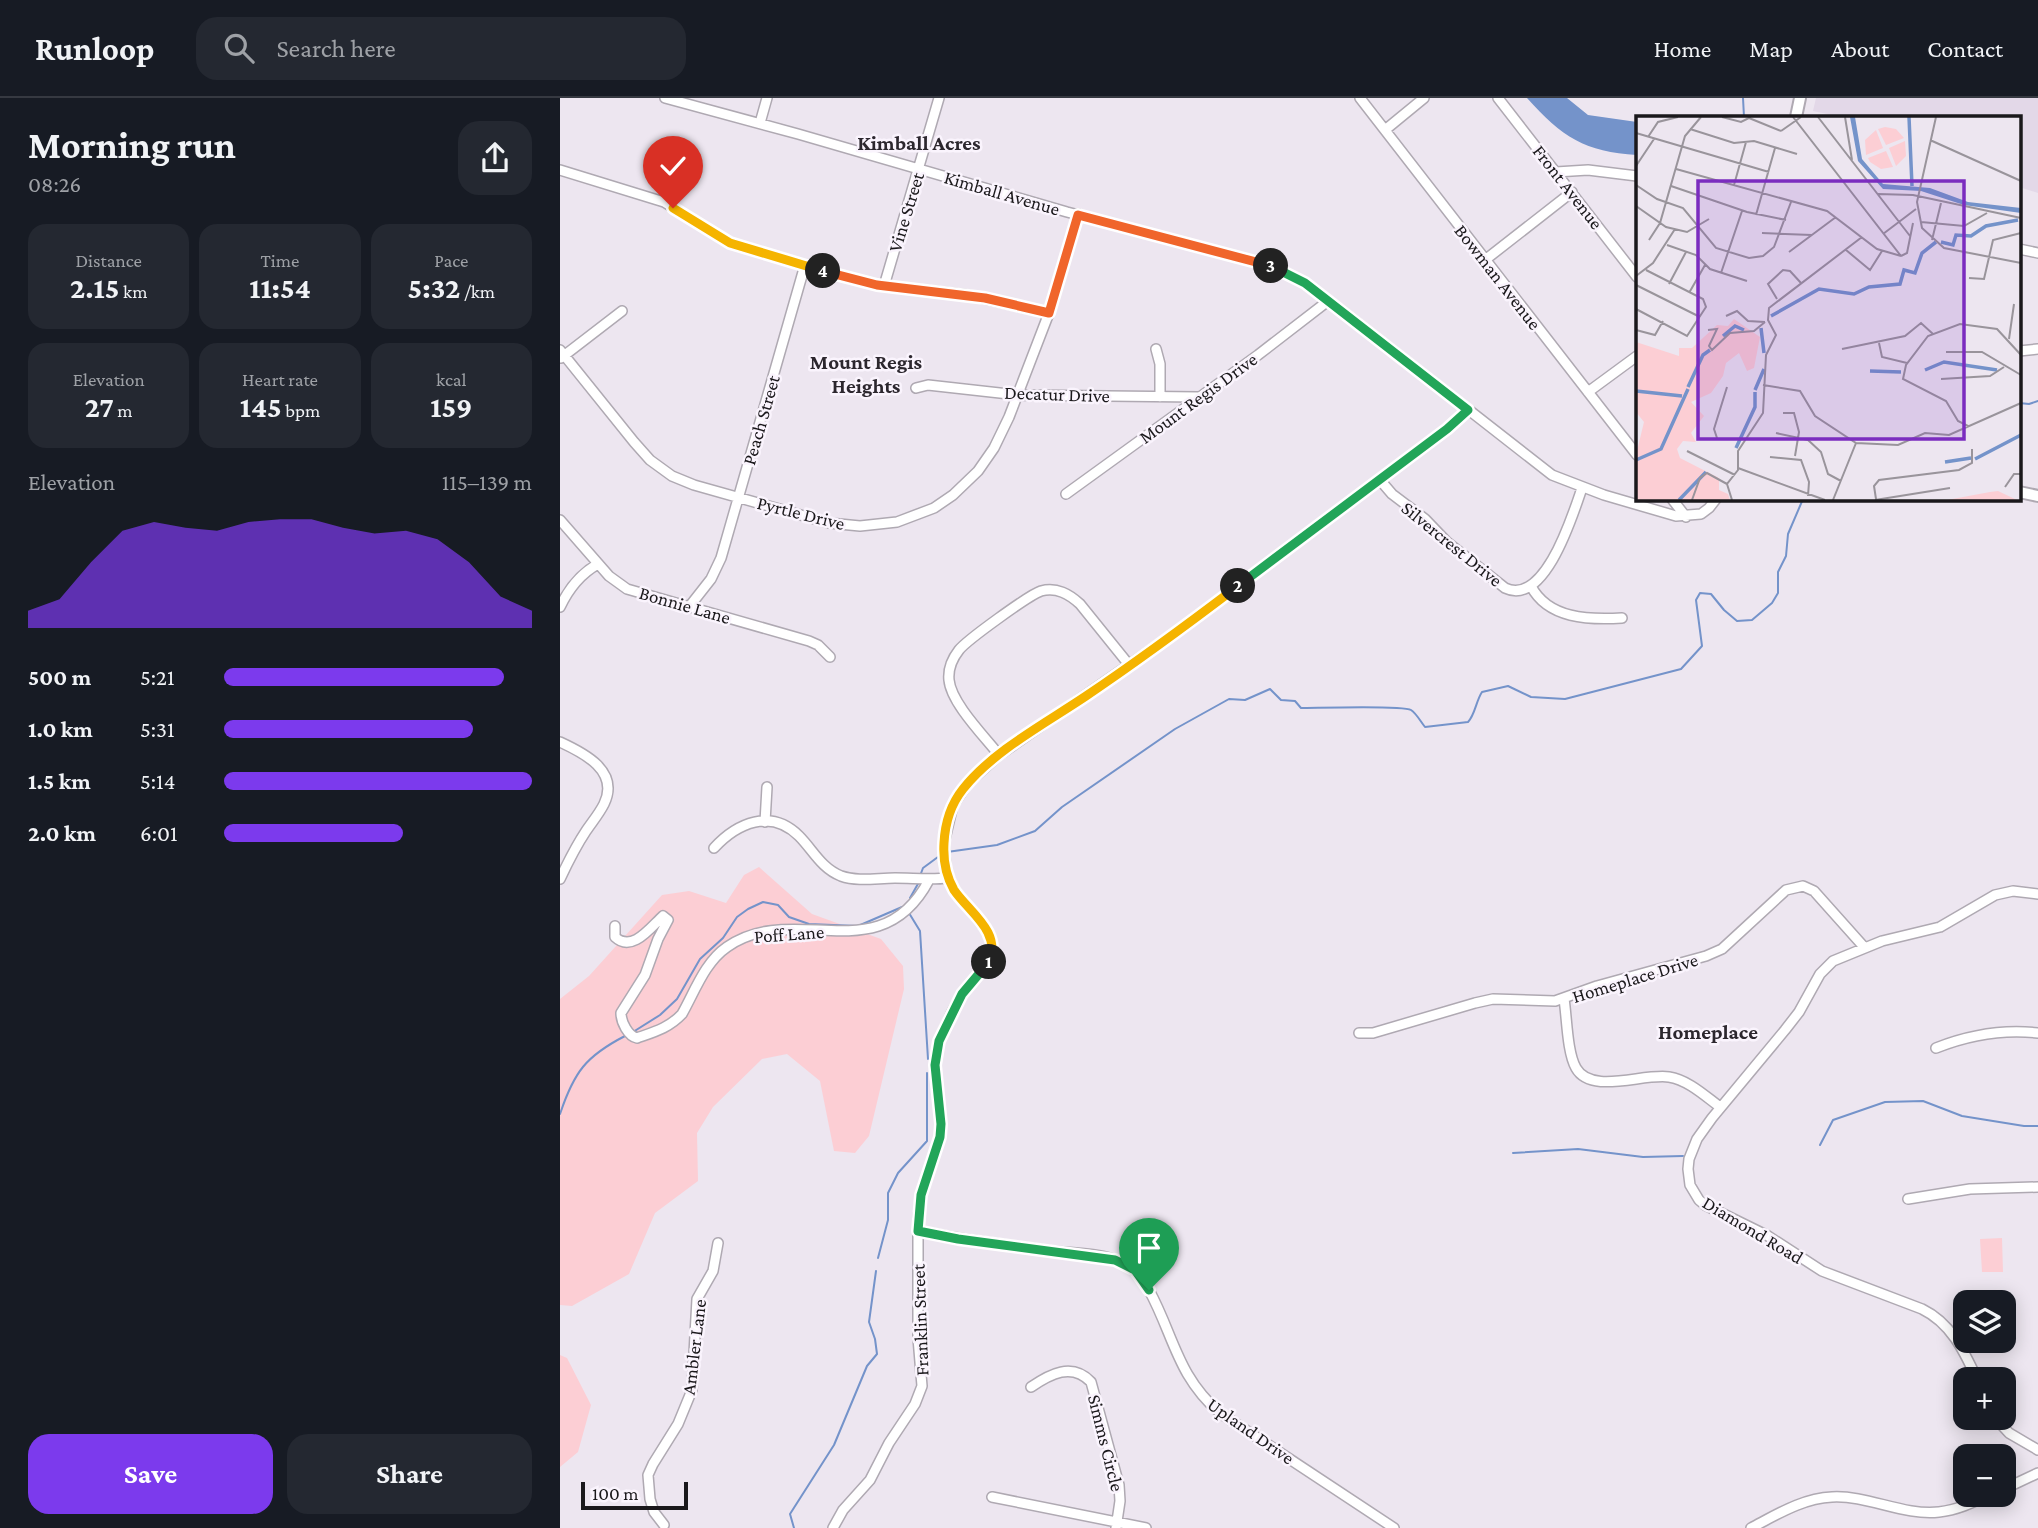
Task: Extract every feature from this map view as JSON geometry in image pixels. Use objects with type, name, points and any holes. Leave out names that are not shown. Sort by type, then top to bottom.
[{"type":"street","name":"Kimball Avenue","points":[[665,98],[1078,215],[1261,262],[1288,274],[1328,301],[1537,465],[1564,481],[1583,488],[1661,513],[1686,517]]},
{"type":"street","points":[[760,123],[766,98]]},
{"type":"street","name":"Vine Street","points":[[884,286],[939,98]]},
{"type":"street","name":"Bowman Avenue","points":[[1360,98],[1636,454]]},
{"type":"street","points":[[1385,130],[1424,98]]},
{"type":"street","name":"Front Avenue","points":[[1498,98],[1636,276]]},
{"type":"street","points":[[560,170],[649,196],[730,243],[805,265],[884,286],[976,297],[1049,313]]},
{"type":"street","points":[[1556,172],[1588,170],[1636,176]]},
{"type":"street","points":[[1485,260],[1572,192]]},
{"type":"street","name":"Pyrtle Drive","points":[[562,355],[650,460],[684,481],[845,526],[882,524],[911,518],[940,504],[978,471],[994,447],[1018,395],[1049,313],[1078,215]]},
{"type":"street","name":"Peach Street","points":[[689,607],[701,594],[717,568],[805,265]]},
{"type":"street","name":"Mount Regis Drive","points":[[1066,494],[1328,301]]},
{"type":"street","points":[[562,355],[622,311]]},
{"type":"street","points":[[1156,349],[1160,364],[1160,397]]},
{"type":"street","points":[[1588,392],[1636,357]]},
{"type":"street","name":"Decatur Drive","points":[[916,388],[929,385],[1018,395],[1198,397]]},
{"type":"street","name":"Franklin Street","points":[[833,1528],[843,1510],[870,1480],[889,1443],[915,1404],[922,1385],[918,1338],[918,1231],[921,1195],[940,1137],[935,1065],[939,1041],[962,994],[988,964],[993,952],[988,932],[948,878],[944,843],[949,814],[959,794],[999,755],[1129,666],[1380,480],[1468,410]]},
{"type":"street","name":"Silvercrest Drive","points":[[1380,480],[1391,494],[1505,589],[1519,592],[1531,586],[1558,550],[1583,488]]},
{"type":"street","points":[[1673,500],[1686,517],[1704,512],[1715,500]]},
{"type":"street","name":"Bonnie Lane","points":[[560,520],[609,576],[627,589],[809,641],[818,645],[830,657]]},
{"type":"street","points":[[560,607],[577,580],[598,564]]},
{"type":"street","name":"Silvercrest Drive","points":[[1531,586],[1540,600],[1562,613],[1589,618],[1622,618]]},
{"type":"street","points":[[999,755],[954,697],[949,673],[960,648],[1034,594],[1049,590],[1072,596],[1129,666]]},
{"type":"street","points":[[560,742],[596,763],[607,782],[603,806],[571,855],[560,879]]},
{"type":"street","points":[[765,822],[767,787]]},
{"type":"street","points":[[714,848],[736,828],[748,823],[765,822],[788,827],[827,868],[850,879],[948,878]]},
{"type":"street","points":[[560,850],[571,855]]},
{"type":"street","name":"Poff Lane","points":[[615,926],[615,937],[621,942],[627,942],[639,938],[663,916],[667,920],[645,975],[621,1013],[631,1035],[637,1038],[662,1029],[676,1020],[710,964],[736,941],[747,936],[781,930],[867,930],[907,912],[921,896],[927,880]]},
{"type":"street","name":"Homeplace Drive","points":[[1359,1033],[1373,1033],[1493,999],[1546,1002],[1564,999],[1597,986],[1713,954],[1738,935],[1786,890],[1796,886],[1814,891],[1864,947]]},
{"type":"street","name":"Diamond Road","points":[[1970,1367],[1952,1334],[1937,1318],[1922,1309],[1822,1271],[1768,1236],[1720,1215],[1699,1200],[1690,1185],[1689,1158],[1698,1139],[1720,1107],[1792,1021],[1826,967],[1841,956],[1864,947],[1940,928],[1995,895],[2012,891],[2038,894]]},
{"type":"street","points":[[1564,999],[1575,1065],[1588,1080],[1601,1082],[1668,1077],[1686,1083],[1720,1107]]},
{"type":"street","points":[[1936,1048],[1993,1032],[2038,1033]]},
{"type":"street","points":[[1908,1199],[1970,1189],[2038,1187]]},
{"type":"street","name":"Upland Drive","points":[[918,1231],[1115,1260],[1128,1265],[1141,1277],[1149,1290],[1189,1379],[1207,1402],[1394,1528]]},
{"type":"street","name":"Ambler Lane","points":[[664,1525],[654,1511],[650,1499],[648,1475],[678,1424],[692,1390],[698,1299],[713,1271],[718,1243]]},
{"type":"street","name":"Simms Circle","points":[[1031,1387],[1045,1377],[1059,1372],[1074,1371],[1091,1382],[1119,1485],[1120,1502],[1116,1525]]},
{"type":"street","points":[[2005,1430],[2038,1450]]},
{"type":"street","points":[[2016,1483],[2038,1473]]},
{"type":"street","points":[[992,1497],[1116,1525],[1146,1528]]},
{"type":"street","points":[[1751,1528],[1803,1503],[1830,1497],[1932,1513],[1961,1507]]},
{"type":"shaded area","points":[[1816,98],[2038,98],[2038,193],[2021,188],[2021,116],[1836,116],[1813,111]]},
{"type":"shaded area","points":[[759,867],[812,914],[881,939],[903,966],[904,989],[869,1136],[855,1153],[834,1151],[820,1081],[787,1054],[762,1059],[713,1107],[697,1133],[698,1181],[655,1213],[629,1274],[572,1306],[560,1305],[560,999],[589,976],[662,895],[689,891],[726,903],[744,875]]},
{"type":"shaded area","points":[[2002,1238],[2003,1272],[1982,1272],[1980,1239]]},
{"type":"shaded area","points":[[560,1355],[567,1358],[591,1405],[578,1452],[560,1467]]},
{"type":"water","points":[[1527,98],[1567,98],[1588,115],[1636,122],[1636,155],[1589,146],[1552,123]]},
{"type":"waterway","points":[[1743,98],[1744,116]]},
{"type":"waterway","points":[[2021,403],[2038,401]]},
{"type":"waterway","points":[[947,852],[997,845],[1035,831],[1062,807],[1175,729],[1229,699],[1245,700],[1270,689],[1281,700],[1295,701],[1301,708],[1405,708],[1417,715],[1425,727],[1468,722],[1482,692],[1508,686],[1531,697],[1565,699],[1681,669],[1702,646],[1696,600],[1700,593],[1711,594],[1737,621],[1752,620],[1772,603],[1778,593],[1778,572],[1786,556],[1788,534],[1803,500]]},
{"type":"waterway","points":[[920,876],[923,868],[942,854]]},
{"type":"waterway","points":[[910,898],[919,882]]},
{"type":"waterway","points":[[633,1032],[660,1015],[677,999],[700,959],[723,938],[737,917],[763,902],[778,905],[789,917],[809,924],[858,926],[902,907]]},
{"type":"waterway","points":[[909,913],[920,931],[928,1059]]},
{"type":"waterway","points":[[560,1114],[576,1076],[583,1067],[600,1051],[625,1036]]},
{"type":"waterway","points":[[878,1258],[888,1220],[888,1193],[898,1173],[927,1141],[927,1073]]},
{"type":"waterway","points":[[1820,1145],[1833,1120],[1885,1102],[1923,1101],[1962,1116],[2038,1126]]},
{"type":"waterway","points":[[1513,1153],[1578,1149],[1643,1157],[1683,1156]]},
{"type":"waterway","points":[[794,1528],[790,1514],[834,1445],[867,1366],[877,1354],[869,1322],[876,1271]]},
{"type":"district","name":"Kimball Acres","points":[[919,143]]},
{"type":"district","name":"Mount Regis Heights","points":[[866,374]]},
{"type":"district","name":"Homeplace","points":[[1708,1032]]},
{"type":"route","points":[[673,208],[730,243],[831,273],[877,285],[967,295],[1049,313],[1078,215],[1150,233],[1261,262],[1305,283],[1468,410],[1447,429],[1184,627],[999,755],[964,788],[949,814],[944,843],[948,878],[988,932],[993,952],[988,964],[962,994],[939,1041],[935,1065],[940,1137],[921,1195],[918,1231],[1115,1260],[1135,1270],[1149,1290]]}]
